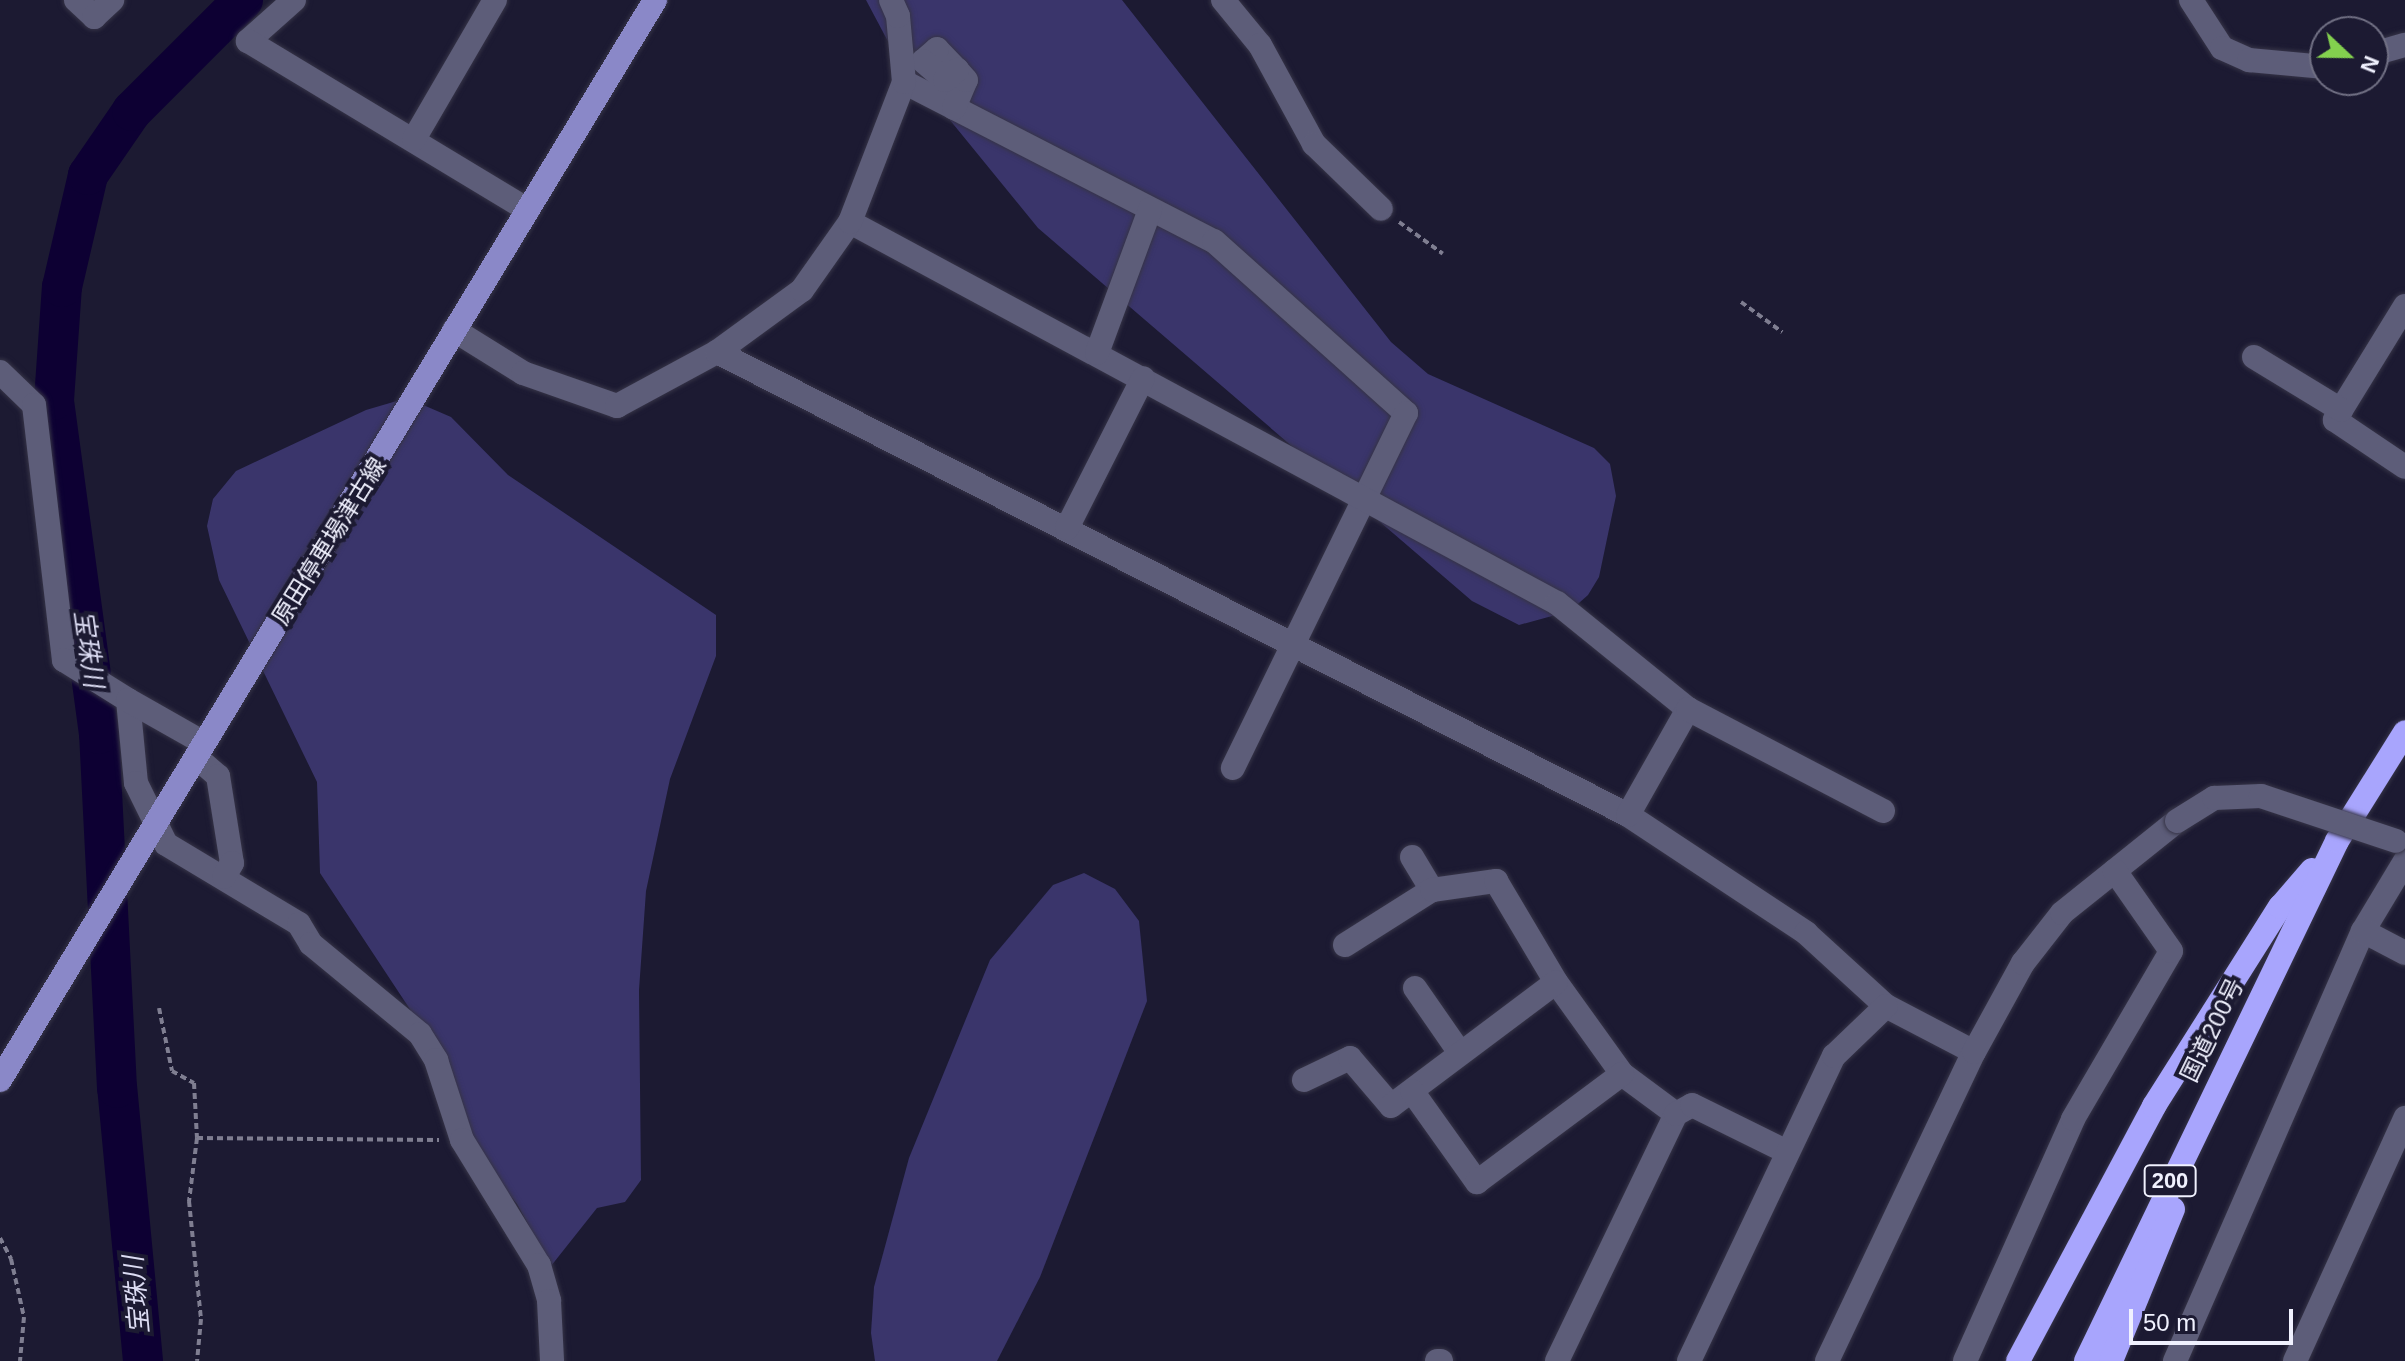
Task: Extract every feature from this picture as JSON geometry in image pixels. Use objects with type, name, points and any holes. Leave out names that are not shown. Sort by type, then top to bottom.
[{"type":"highway","name":"国道200号","points":[[2086,1361],[2256,1003],[2337,841],[2405,732]]},
{"type":"highway","points":[[2018,1361],[2154,1106],[2280,907],[2337,841]]},
{"type":"highway","points":[[2111,1361],[2256,1003]]},
{"type":"main road","name":"原田停車場津古線","points":[[0,1080],[655,0]]},
{"type":"street","points":[[76,0],[94,17],[112,0]]},
{"type":"street","points":[[294,0],[248,41],[528,210]]},
{"type":"street","points":[[414,139],[495,0]]},
{"type":"street","points":[[454,330],[523,373],[617,406],[717,352],[802,290],[850,222],[904,82],[898,16],[891,0]]},
{"type":"street","points":[[1223,0],[1260,45],[1314,144],[1381,209]]},
{"type":"street","points":[[2191,0],[2222,48],[2249,60],[2309,66]]},
{"type":"street","points":[[954,108],[966,80],[957,70]]},
{"type":"street","points":[[904,82],[1214,241],[1406,413],[1291,643],[1233,768]]},
{"type":"street","points":[[1097,353],[1150,210]]},
{"type":"street","points":[[850,222],[1557,603],[1688,709],[1883,811]]},
{"type":"street","points":[[2405,306],[2335,420],[2405,467]]},
{"type":"street","points":[[717,352],[1628,815],[1806,933],[1886,1006],[1974,1052]]},
{"type":"street","points":[[2254,357],[2341,410]]},
{"type":"street","points":[[0,372],[34,405],[64,660],[200,750],[218,776],[232,863],[224,877]]},
{"type":"street","points":[[1067,528],[1143,378]]},
{"type":"street","points":[[121,696],[136,783],[153,826],[166,844],[299,924],[311,944],[420,1034],[436,1060],[462,1140],[539,1265],[549,1301],[552,1361]]},
{"type":"street","points":[[1628,815],[1688,709]]},
{"type":"street","points":[[1831,1360],[1974,1052],[2023,963],[2062,913],[2177,821],[2214,798],[2261,796],[2402,849],[2363,931],[2175,1361]]},
{"type":"street","points":[[1412,857],[1432,890]]},
{"type":"street","points":[[1965,1361],[2073,1119],[2171,951],[2115,871]]},
{"type":"street","points":[[1345,945],[1432,890],[1496,881],[1556,982],[1622,1074],[1676,1114]]},
{"type":"street","points":[[2363,931],[2405,953]]},
{"type":"street","points":[[1304,1080],[1350,1058],[1391,1106],[1556,982]]},
{"type":"street","points":[[1415,988],[1460,1053]]},
{"type":"street","points":[[1689,1361],[1785,1151],[1834,1056],[1886,1006]]},
{"type":"street","points":[[1412,1091],[1477,1182],[1622,1074]]},
{"type":"street","points":[[1557,1361],[1676,1114],[1692,1105],[1785,1151]]},
{"type":"street","points":[[2295,1361],[2405,1118]]},
{"type":"path","points":[[1381,209],[1443,254]]},
{"type":"path","points":[[1741,302],[1782,332]]},
{"type":"path","points":[[159,1008],[172,1071],[194,1083],[197,1138],[189,1201],[201,1319],[197,1361]]},
{"type":"path","points":[[197,1138],[462,1140]]},
{"type":"path","points":[[0,1238],[11,1259],[24,1317],[20,1361]]},
{"type":"shaded area","points":[[866,0],[1122,0],[1391,342],[1428,374],[1594,448],[1610,464],[1616,496],[1599,577],[1588,595],[1570,611],[1519,625],[1472,601],[1038,228],[892,49]]},
{"type":"shaded area","points":[[407,398],[451,417],[508,475],[716,615],[716,656],[670,779],[646,891],[639,990],[641,1180],[625,1202],[597,1208],[551,1266],[517,1204],[473,1149],[454,1076],[320,873],[317,782],[219,580],[207,526],[213,499],[236,471],[366,410]]},
{"type":"shaded area","points":[[1084,873],[1115,889],[1139,921],[1147,1001],[1040,1277],[997,1361],[875,1361],[871,1333],[874,1287],[909,1158],[990,960],[1053,885]]},
{"type":"waterway","name":"宝珠川","points":[[143,1361],[117,1088],[99,734],[54,400],[62,287],[88,175],[132,111],[243,0]]}]
